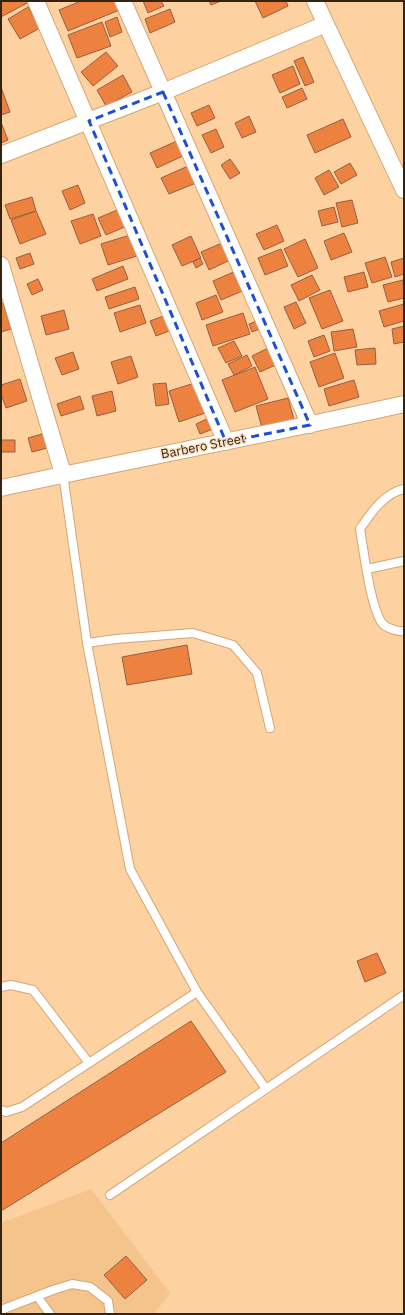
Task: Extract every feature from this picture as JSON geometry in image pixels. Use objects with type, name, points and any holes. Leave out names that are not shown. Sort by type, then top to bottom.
[{"type":"street","points":[[36,1],[226,442]]},
{"type":"street","points":[[123,1],[310,425]]},
{"type":"street","points":[[315,1],[404,190]]},
{"type":"street","points":[[1,155],[163,92],[326,24]]},
{"type":"street","points":[[1,265],[63,474]]},
{"type":"street","name":"Barbero Street","points":[[1,488],[63,474],[310,425],[404,404]]},
{"type":"lane","points":[[63,474],[87,643],[130,869],[197,992],[266,1089]]},
{"type":"lane","points":[[404,489],[396,491],[373,509],[360,529],[374,607],[382,624],[399,632],[404,632]]},
{"type":"lane","points":[[367,569],[404,561]]},
{"type":"lane","points":[[87,643],[116,639],[193,633],[233,645],[257,673],[270,728]]},
{"type":"lane","points":[[1,987],[11,985],[33,990],[89,1063]]},
{"type":"lane","points":[[1,1110],[6,1112],[22,1108],[197,992]]},
{"type":"lane","points":[[110,1195],[404,995]]},
{"type":"lane","points":[[3,1314],[1,1311],[37,1296],[72,1284],[90,1287],[108,1301],[110,1314]]},
{"type":"lane","points":[[37,1296],[50,1314]]},
{"type":"highlighted area","points":[[163,92],[310,425],[226,442],[89,121]]},
{"type":"shaded area","points":[[91,1189],[170,1293],[154,1314],[1,1314],[1,1223]]},
{"type":"building","points":[[1,1],[28,1],[29,2],[1,17]]},
{"type":"building","points":[[81,1],[118,1],[122,9],[68,31],[59,10]]},
{"type":"building","points":[[143,1],[161,1],[164,6],[148,13]]},
{"type":"building","points":[[209,1],[221,1],[211,5]]},
{"type":"building","points":[[255,1],[286,1],[288,6],[263,18]]},
{"type":"building","points":[[28,7],[40,28],[20,39],[8,19]]},
{"type":"building","points":[[170,9],[175,22],[150,33],[145,19]]},
{"type":"building","points":[[117,17],[122,32],[110,37],[105,22]]},
{"type":"building","points":[[102,22],[111,46],[77,58],[68,35]]},
{"type":"building","points":[[106,52],[118,66],[93,86],[81,72]]},
{"type":"building","points":[[303,57],[314,82],[305,86],[294,61]]},
{"type":"building","points":[[293,66],[300,84],[280,93],[272,75]]},
{"type":"building","points":[[123,75],[132,92],[106,106],[97,90]]},
{"type":"building","points":[[1,87],[10,112],[1,115]]},
{"type":"building","points":[[302,88],[307,99],[287,108],[282,97]]},
{"type":"building","points":[[209,105],[215,118],[197,126],[191,113]]},
{"type":"building","points":[[249,116],[256,132],[242,138],[235,123]]},
{"type":"building","points":[[343,119],[351,137],[315,153],[307,135]]},
{"type":"building","points":[[1,122],[8,140],[1,143]]},
{"type":"building","points":[[216,129],[224,147],[211,153],[202,135]]},
{"type":"building","points":[[179,140],[185,155],[157,168],[150,153]]},
{"type":"building","points":[[230,159],[240,173],[230,179],[221,165]]},
{"type":"building","points":[[350,163],[357,175],[341,184],[334,172]]},
{"type":"building","points":[[188,166],[196,183],[169,194],[161,178]]},
{"type":"building","points":[[329,170],[339,187],[324,195],[315,178]]},
{"type":"building","points":[[78,185],[85,203],[70,210],[62,191]]},
{"type":"building","points":[[32,197],[36,211],[10,219],[5,205]]},
{"type":"building","points":[[352,200],[358,223],[342,227],[336,203]]},
{"type":"building","points":[[334,207],[338,222],[322,226],[318,211]]},
{"type":"building","points":[[122,208],[129,225],[106,235],[98,218]]},
{"type":"building","points":[[36,211],[46,234],[20,244],[11,220]]},
{"type":"building","points":[[93,214],[101,236],[80,244],[71,221]]},
{"type":"building","points":[[277,225],[284,241],[264,250],[256,234]]},
{"type":"building","points":[[344,233],[352,252],[331,260],[324,241]]},
{"type":"building","points":[[130,235],[137,256],[108,265],[101,244]]},
{"type":"building","points":[[191,236],[201,258],[182,266],[172,245]]},
{"type":"building","points":[[305,239],[318,268],[298,277],[284,249]]},
{"type":"building","points":[[222,243],[230,260],[209,270],[201,252]]},
{"type":"building","points":[[281,249],[288,266],[265,275],[258,258]]},
{"type":"building","points":[[30,253],[34,264],[20,269],[16,258]]},
{"type":"building","points":[[385,257],[392,277],[372,283],[365,263]]},
{"type":"building","points":[[200,258],[203,264],[196,268],[193,262]]},
{"type":"building","points":[[404,258],[404,274],[395,277],[391,262]]},
{"type":"building","points":[[123,266],[128,279],[97,291],[92,279]]},
{"type":"building","points":[[238,270],[247,289],[221,300],[213,281]]},
{"type":"building","points":[[364,272],[368,287],[348,292],[344,277]]},
{"type":"building","points":[[312,275],[320,290],[299,301],[291,285]]},
{"type":"building","points":[[38,279],[43,290],[32,295],[27,284]]},
{"type":"building","points":[[403,280],[404,298],[388,302],[383,285]]},
{"type":"building","points":[[135,287],[139,299],[109,309],[105,297]]},
{"type":"building","points":[[330,290],[343,321],[322,329],[309,298]]},
{"type":"building","points":[[216,295],[223,312],[202,320],[196,303]]},
{"type":"building","points":[[296,302],[306,323],[294,329],[284,307]]},
{"type":"building","points":[[3,303],[11,329],[1,332],[1,304]]},
{"type":"building","points":[[404,304],[404,321],[384,327],[379,311]]},
{"type":"building","points":[[140,305],[146,323],[120,332],[114,313]]},
{"type":"building","points":[[64,310],[69,329],[46,335],[41,316]]},
{"type":"building","points":[[243,313],[250,334],[213,346],[206,325]]},
{"type":"building","points":[[169,314],[174,329],[156,336],[150,321]]},
{"type":"building","points":[[262,319],[265,327],[252,332],[249,324]]},
{"type":"building","points":[[404,326],[404,342],[394,344],[392,329]]},
{"type":"building","points":[[353,329],[357,347],[334,351],[331,332]]},
{"type":"building","points":[[324,335],[330,351],[314,357],[308,341]]},
{"type":"building","points":[[234,341],[242,356],[226,363],[218,348]]},
{"type":"building","points":[[272,346],[280,363],[260,372],[252,356]]},
{"type":"building","points":[[375,348],[376,364],[357,365],[355,350]]},
{"type":"building","points":[[73,352],[79,369],[62,375],[55,358]]},
{"type":"building","points":[[335,353],[344,378],[319,387],[310,362]]},
{"type":"building","points":[[247,355],[252,366],[234,375],[228,364]]},
{"type":"building","points":[[131,356],[138,377],[118,384],[111,362]]},
{"type":"building","points":[[255,367],[268,399],[235,412],[222,380]]},
{"type":"building","points":[[20,379],[27,401],[6,408],[1,394],[1,385]]},
{"type":"building","points":[[354,380],[359,397],[329,406],[324,389]]},
{"type":"building","points":[[198,382],[208,412],[179,422],[169,391]]},
{"type":"building","points":[[166,383],[169,404],[156,406],[153,384]]},
{"type":"building","points":[[112,391],[116,411],[97,416],[92,396]]},
{"type":"building","points":[[80,396],[84,409],[61,416],[57,404]]},
{"type":"building","points":[[288,398],[295,423],[263,432],[256,406]]},
{"type":"building","points":[[209,418],[213,429],[200,434],[196,424]]},
{"type":"building","points":[[42,434],[47,448],[32,452],[28,438]]},
{"type":"building","points":[[1,440],[15,440],[15,452],[1,452]]},
{"type":"building","points":[[187,645],[192,674],[127,685],[122,657]]},
{"type":"building","points":[[377,953],[386,973],[365,982],[357,961]]},
{"type":"building","points":[[191,1021],[226,1072],[1,1211],[1,1143]]},
{"type":"building","points":[[126,1256],[147,1280],[125,1299],[104,1275]]}]
